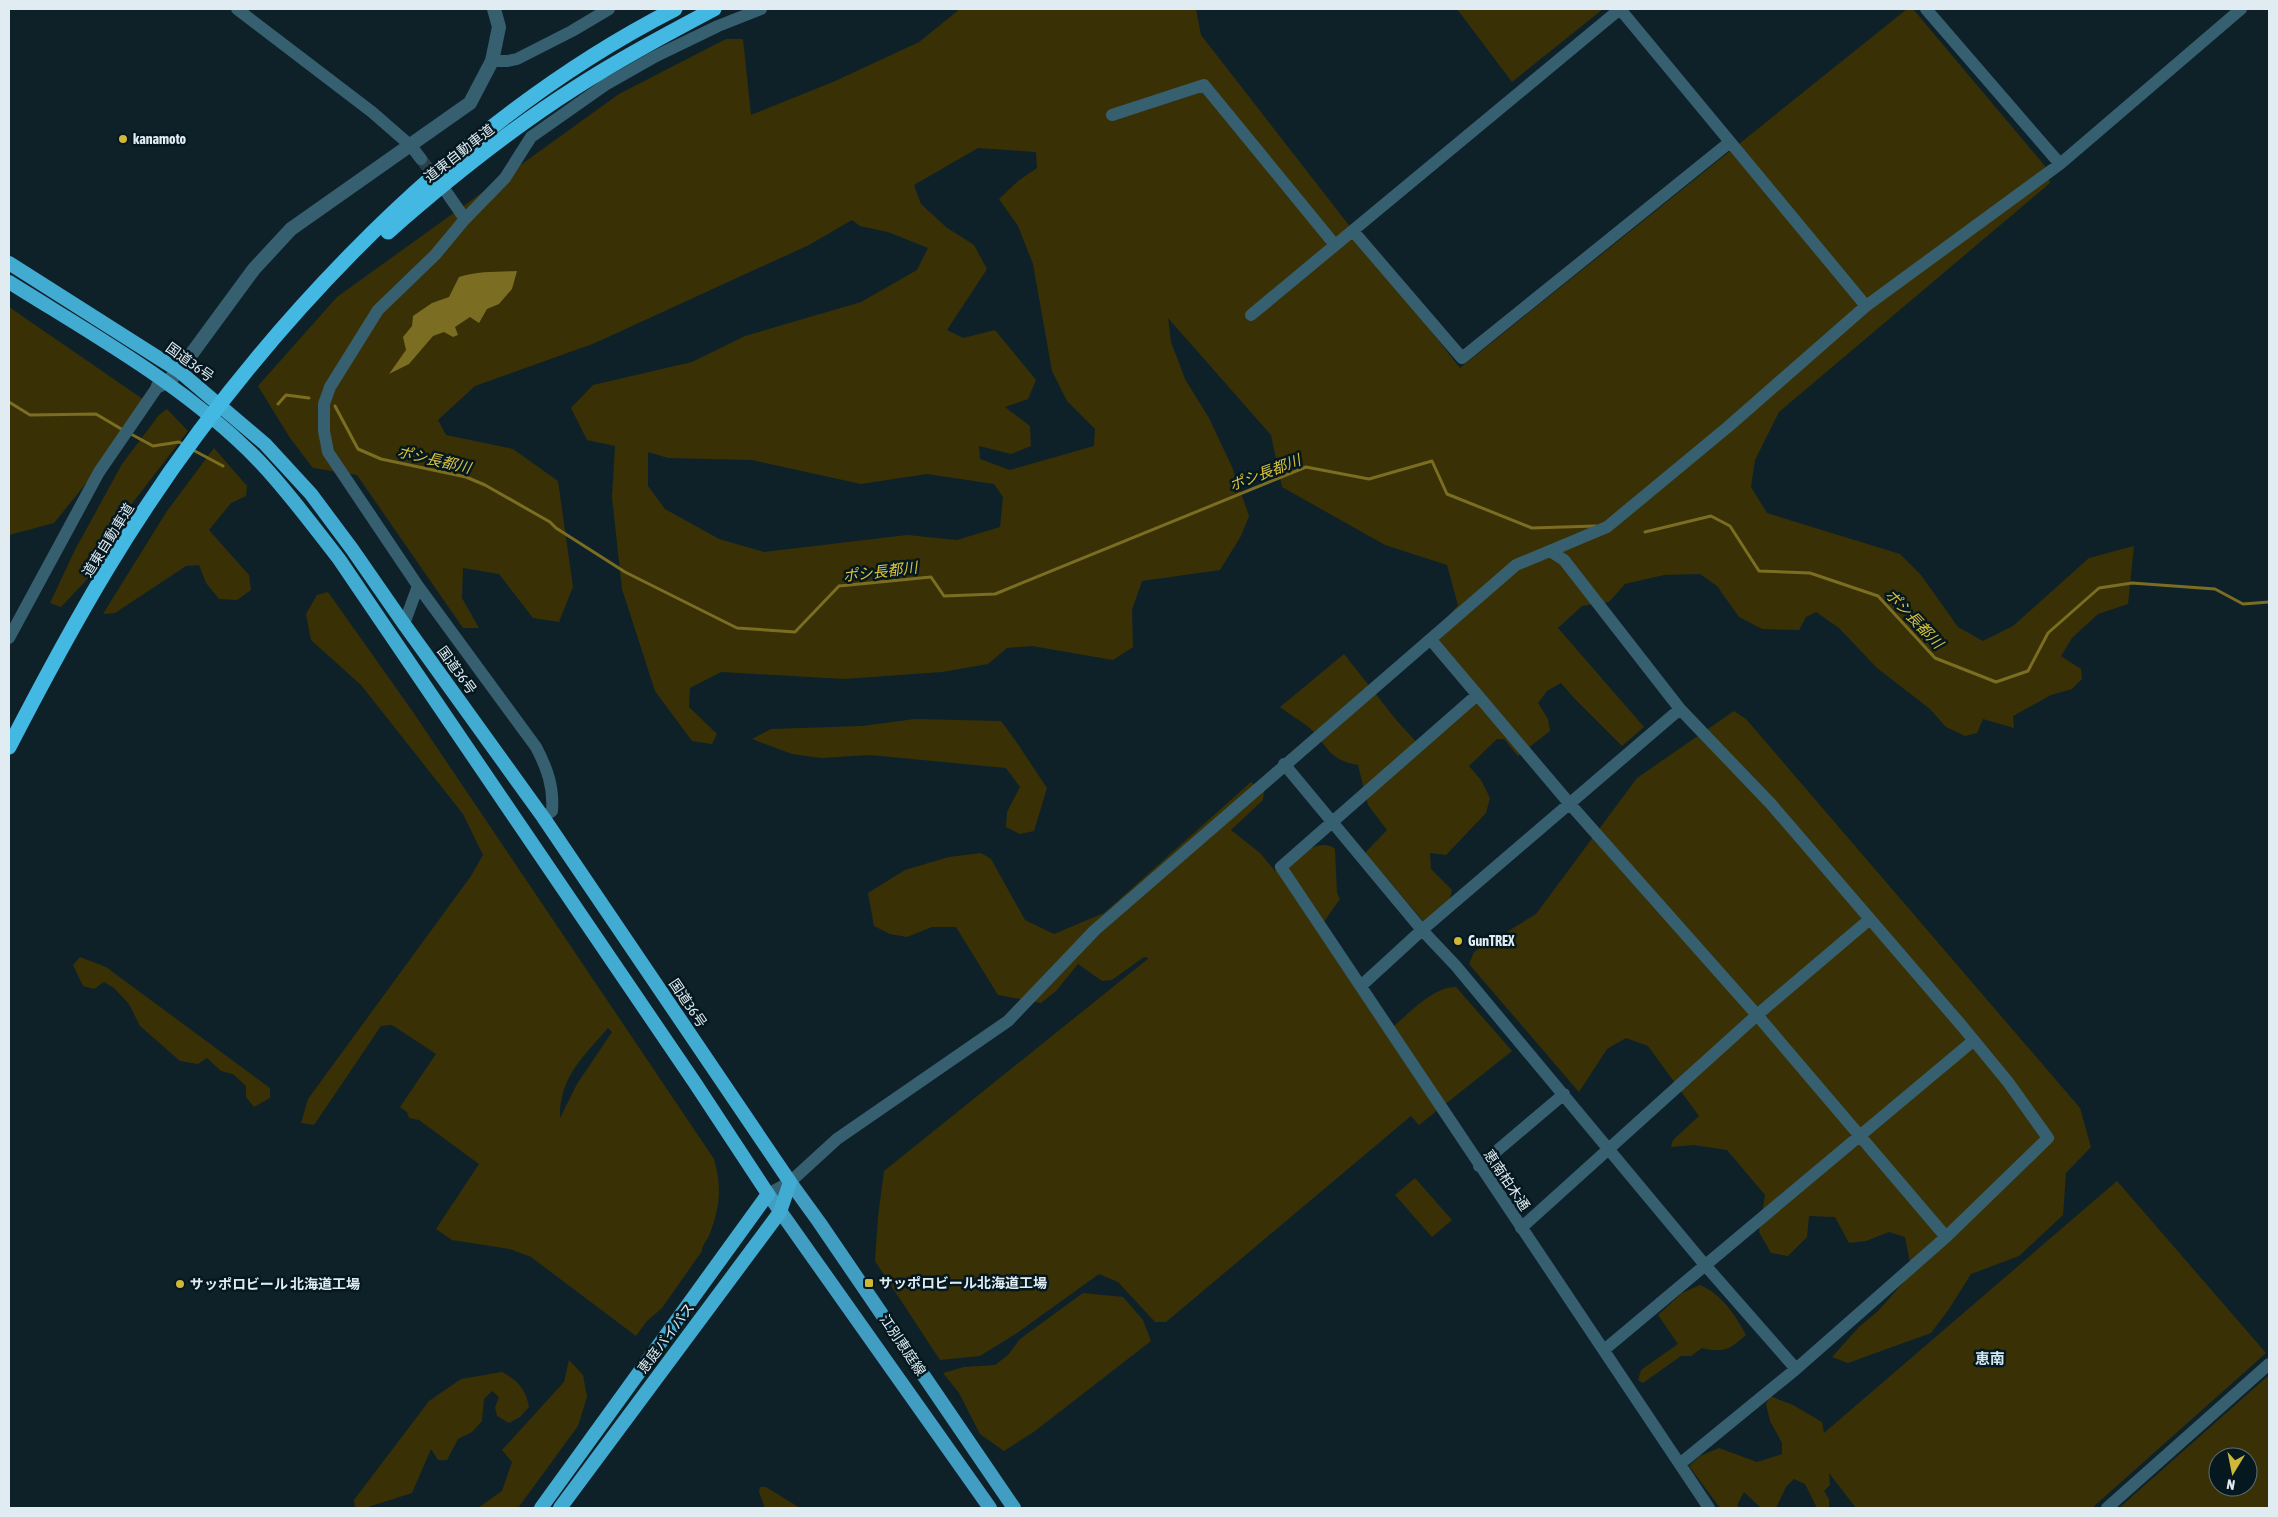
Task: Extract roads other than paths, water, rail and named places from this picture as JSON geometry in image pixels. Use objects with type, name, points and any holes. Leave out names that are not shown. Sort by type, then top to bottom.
[{"type":"highway","name":"道東自動車道","points":[[9,747],[94,592],[149,505],[184,455],[255,363],[313,294],[415,192],[494,124],[566,73],[638,28],[675,9]]},
{"type":"highway","name":"道東自動車道","points":[[255,363],[369,248],[424,200],[505,137],[574,88],[714,9]]},
{"type":"highway","name":"国道36号","points":[[9,263],[178,371],[265,444],[310,494],[352,549],[543,817],[790,1182]]},
{"type":"highway","points":[[9,282],[163,384],[257,460],[339,560],[695,1083],[768,1194]]},
{"type":"highway","name":"恵庭バイパス","points":[[560,1508],[780,1212],[790,1182]]},
{"type":"highway","name":"恵庭バイパス","points":[[541,1508],[768,1194]]},
{"type":"main road","name":"江別恵庭線","points":[[790,1182],[820,1222],[1014,1508]]},
{"type":"main road","name":"江別恵庭線","points":[[768,1194],[990,1508]]},
{"type":"street","points":[[237,9],[372,112],[411,146],[421,159]]},
{"type":"street","points":[[9,638],[99,472],[163,384],[178,371],[254,269],[291,229],[470,103],[492,61],[499,28],[494,9]]},
{"type":"street","points":[[492,61],[517,59],[610,9]]},
{"type":"street","points":[[543,817],[552,811],[553,794],[540,755],[418,586],[328,452],[324,431],[324,404],[330,387],[378,310],[435,255],[505,178],[531,137],[605,85],[656,56],[718,26],[761,9]]},
{"type":"street","points":[[1251,315],[1620,9],[1866,306]]},
{"type":"street","points":[[1926,9],[2060,164]]},
{"type":"street","points":[[768,1194],[790,1182],[810,1166],[837,1139],[1008,1020],[1095,930],[1284,764],[1431,640],[1516,565],[1607,527],[1729,426],[1866,306],[2060,164],[2241,9]]},
{"type":"street","points":[[1112,115],[1204,85],[1335,244]]},
{"type":"street","points":[[1353,231],[1462,358],[1730,142]]},
{"type":"street","points":[[447,193],[465,220]]},
{"type":"street","points":[[1550,551],[1564,560],[1680,709],[1771,804],[1870,919],[2008,1082],[2048,1138],[1946,1237],[1796,1369],[1681,1463]]},
{"type":"street","points":[[404,624],[418,586]]},
{"type":"street","points":[[1431,640],[1569,803],[1757,1015],[1946,1237]]},
{"type":"street","points":[[1332,822],[1477,695]]},
{"type":"street","points":[[1362,985],[1422,930],[1680,709]]},
{"type":"street","points":[[1284,764],[1422,930],[1456,966],[1705,1264],[1796,1369]]},
{"type":"street","name":"恵南柏木通","points":[[1332,822],[1281,867],[1362,985],[1479,1166],[1681,1463],[1709,1508]]},
{"type":"street","points":[[1521,1228],[1757,1015],[1870,919]]},
{"type":"street","points":[[1604,1350],[1973,1042]]},
{"type":"street","points":[[1479,1166],[1564,1094]]},
{"type":"street","points":[[2107,1508],[2269,1364]]},
{"type":"waterway","name":"ポシ長都川","points":[[278,404],[286,395],[309,398]]},
{"type":"waterway","name":"ポシ長都川","points":[[9,402],[30,415],[96,414],[123,430]]},
{"type":"waterway","name":"ポシ長都川","points":[[335,406],[358,449],[381,459],[466,477],[485,485],[550,522],[556,528],[625,572],[737,628],[795,632],[839,586],[931,577],[944,596],[995,594],[1306,467],[1369,479],[1432,461],[1447,494],[1532,528],[1596,526]]},
{"type":"waterway","name":"ポシ長都川","points":[[129,433],[153,446],[179,442],[185,445]]},
{"type":"waterway","name":"ポシ長都川","points":[[193,450],[223,466]]},
{"type":"waterway","name":"ポシ長都川","points":[[1645,532],[1711,516],[1730,526],[1759,571],[1810,573],[1878,596],[1935,658],[1996,682],[2028,671],[2048,633],[2099,588],[2132,583],[2215,589],[2243,604],[2269,602]]},
{"type":"tunnel","points":[[421,159],[440,183]]},
{"type":"place","name":"kanamoto","points":[[123,139]]},
{"type":"place","name":"GunTREX","points":[[1458,941]]},
{"type":"place","name":"サッポロビール北海道工場","points":[[869,1283]]},
{"type":"place","name":"サッポロビール 北海道工場","points":[[180,1284]]},
{"type":"district","name":"恵南","points":[[1990,1359]]}]
